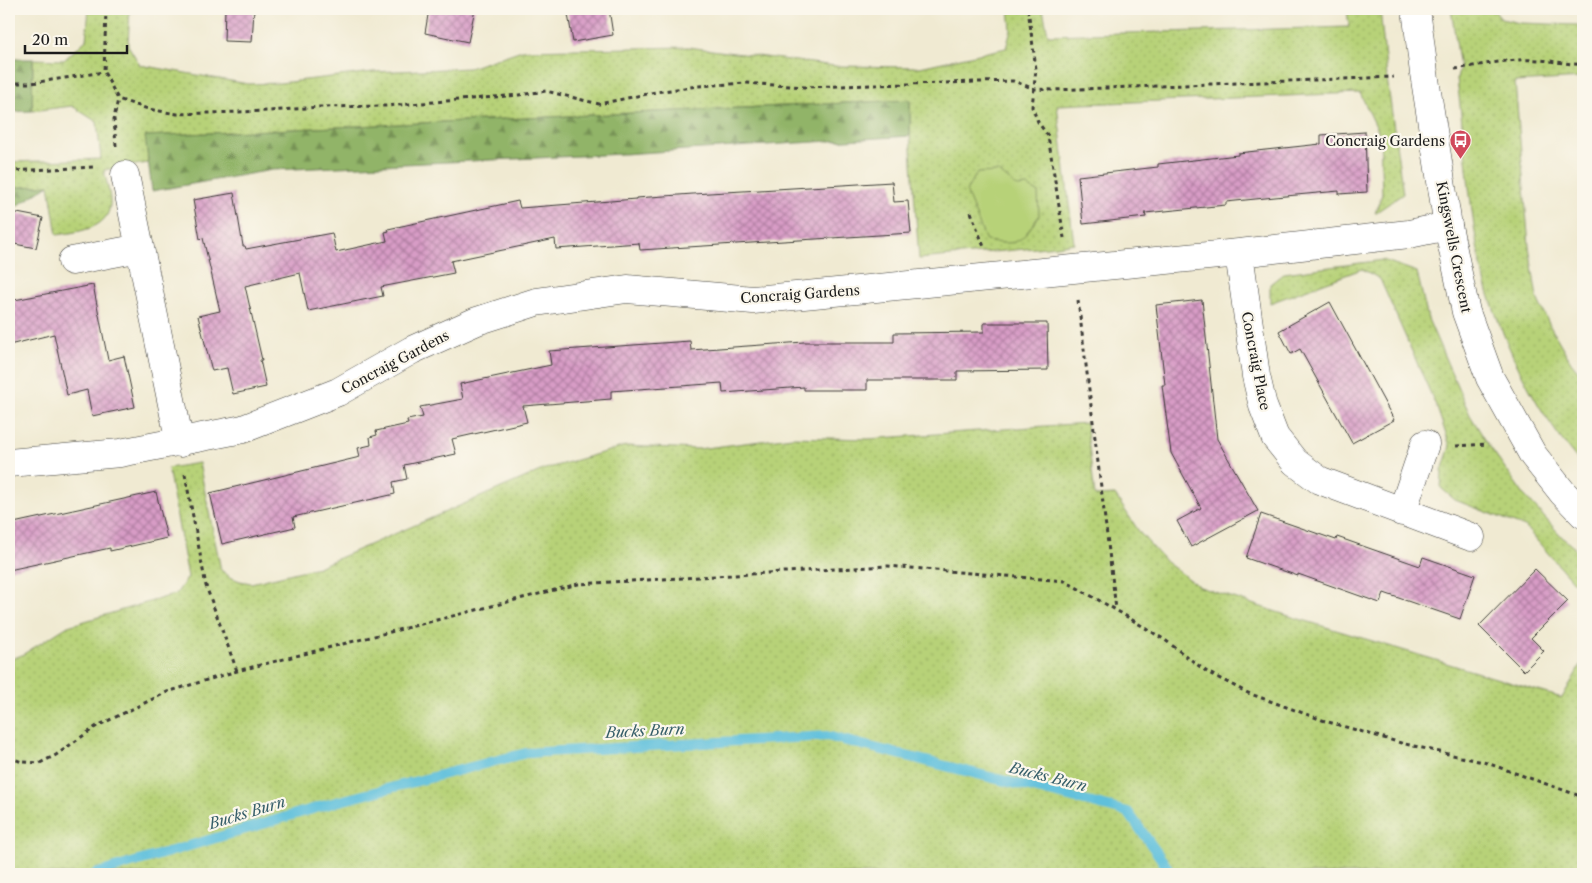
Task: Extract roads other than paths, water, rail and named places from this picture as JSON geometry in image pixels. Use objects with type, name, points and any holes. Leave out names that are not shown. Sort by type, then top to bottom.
[{"type":"street","name":"Kingswells Crescent","points":[[1416,9],[1448,226],[1466,312],[1490,378],[1533,455],[1583,514]]},
{"type":"street","points":[[121,170],[140,248],[180,443]]},
{"type":"street","name":"Concraig Gardens","points":[[9,463],[120,454],[243,430],[338,392],[412,350],[477,320],[536,302],[627,289],[753,300],[1239,253],[1409,234],[1448,226]]},
{"type":"street","points":[[72,261],[140,248]]},
{"type":"street","name":"Concraig Place","points":[[1239,253],[1256,376],[1263,406],[1275,437],[1295,462],[1319,480],[1471,537]]},
{"type":"street","points":[[1402,512],[1424,444]]},
{"type":"waterway","name":"Bucks Burn","points":[[95,874],[336,802],[526,753],[827,736],[1128,812],[1172,874]]},
{"type":"place","name":"Concraig Gardens","points":[[1461,160]]}]
